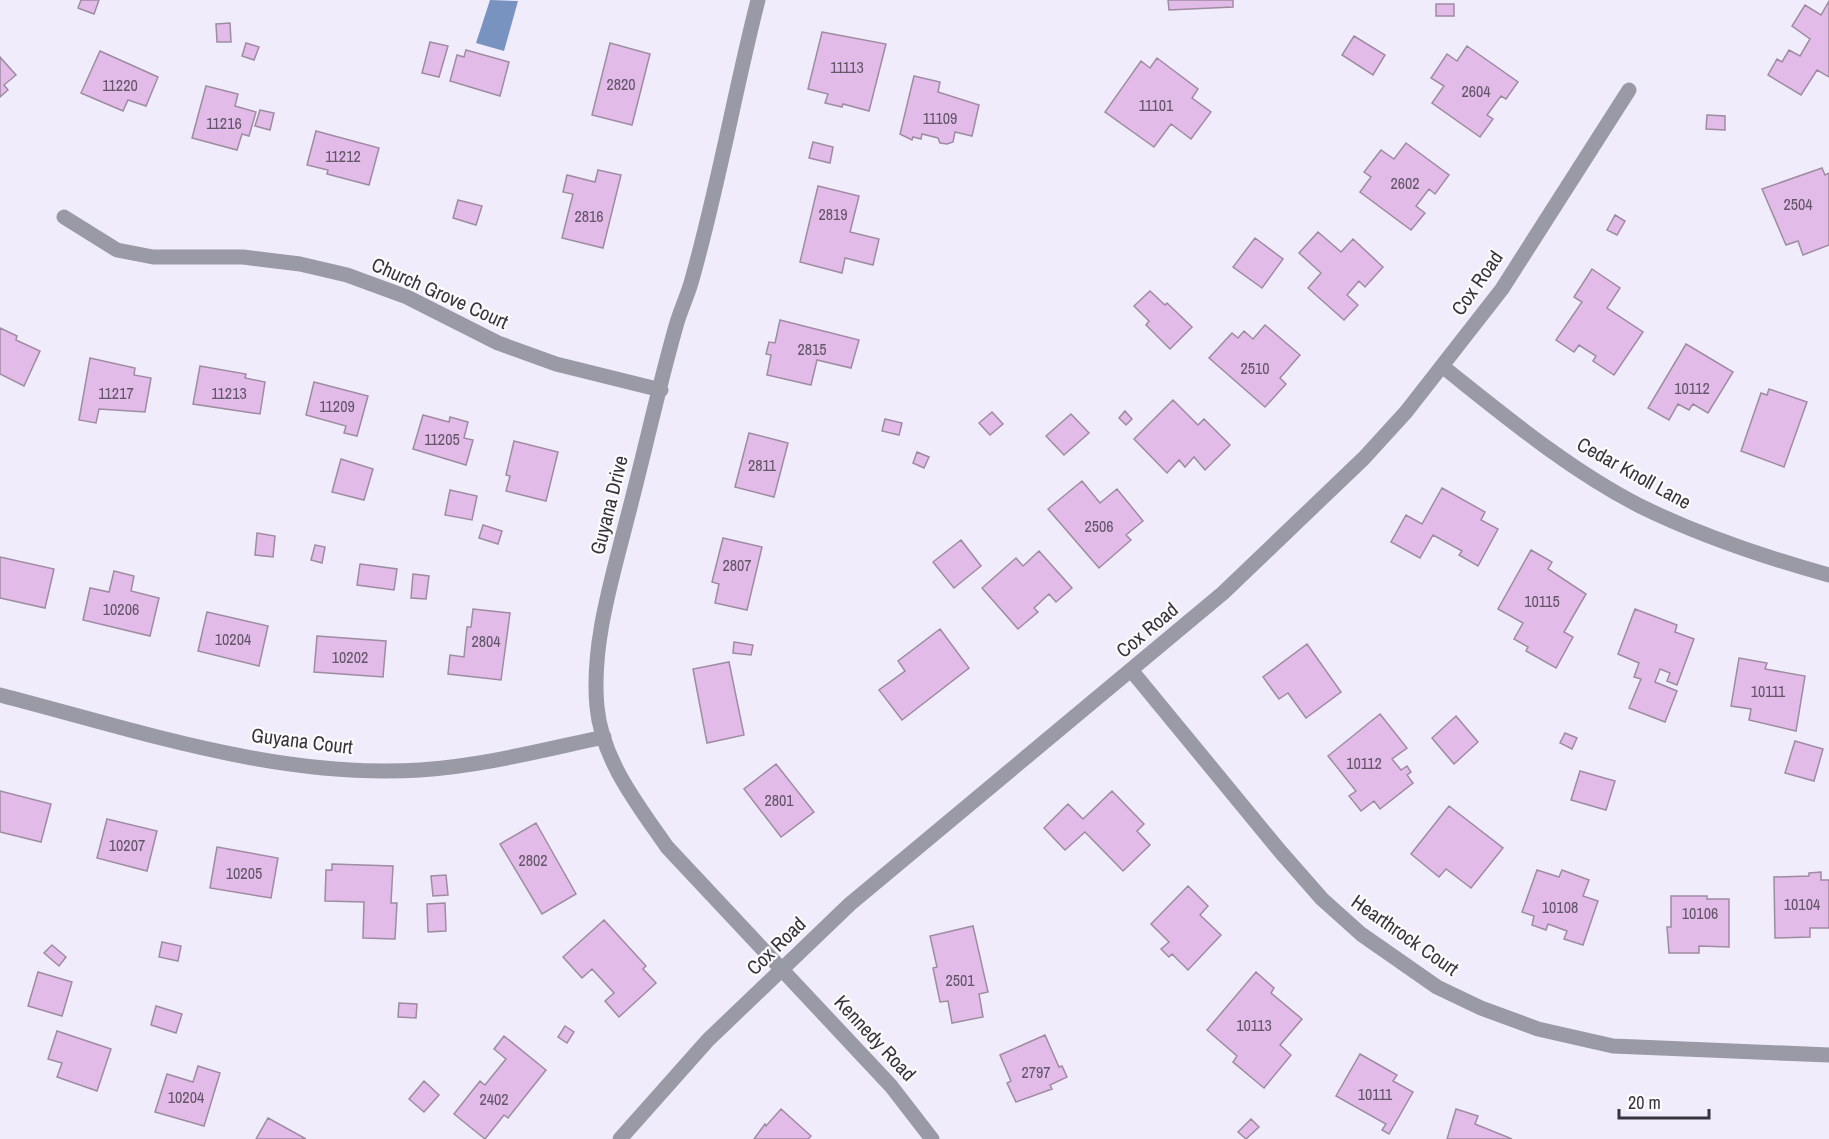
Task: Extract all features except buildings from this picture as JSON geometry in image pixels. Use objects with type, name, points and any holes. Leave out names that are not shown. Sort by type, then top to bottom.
[{"type":"street","name":"Guyana Drive","points":[[758,0],[719,173],[615,568],[599,646],[597,707],[604,737],[616,767],[637,805],[667,848],[782,969]]},
{"type":"street","name":"Cox Road","points":[[620,1139],[708,1040],[850,904],[1223,593],[1293,529],[1364,459],[1442,366],[1502,289],[1629,90]]},
{"type":"street","name":"Church Grove Court","points":[[64,217],[117,250],[153,257],[243,257],[300,264],[347,275],[407,297],[498,343],[556,364],[661,390]]},
{"type":"street","name":"Cedar Knoll Lane","points":[[1442,366],[1530,436],[1640,505],[1727,545],[1829,576]]},
{"type":"street","name":"Hearthrock Court","points":[[1131,670],[1322,899],[1360,934],[1437,987],[1481,1008],[1538,1029],[1614,1046],[1829,1055]]},
{"type":"street","name":"Guyana Court","points":[[0,695],[213,749],[281,763],[349,770],[420,770],[500,759],[604,737]]},
{"type":"street","name":"Kennedy Road","points":[[782,969],[891,1086],[932,1139]]},
{"type":"water","points":[[490,0],[518,1],[504,51],[476,43]]}]
